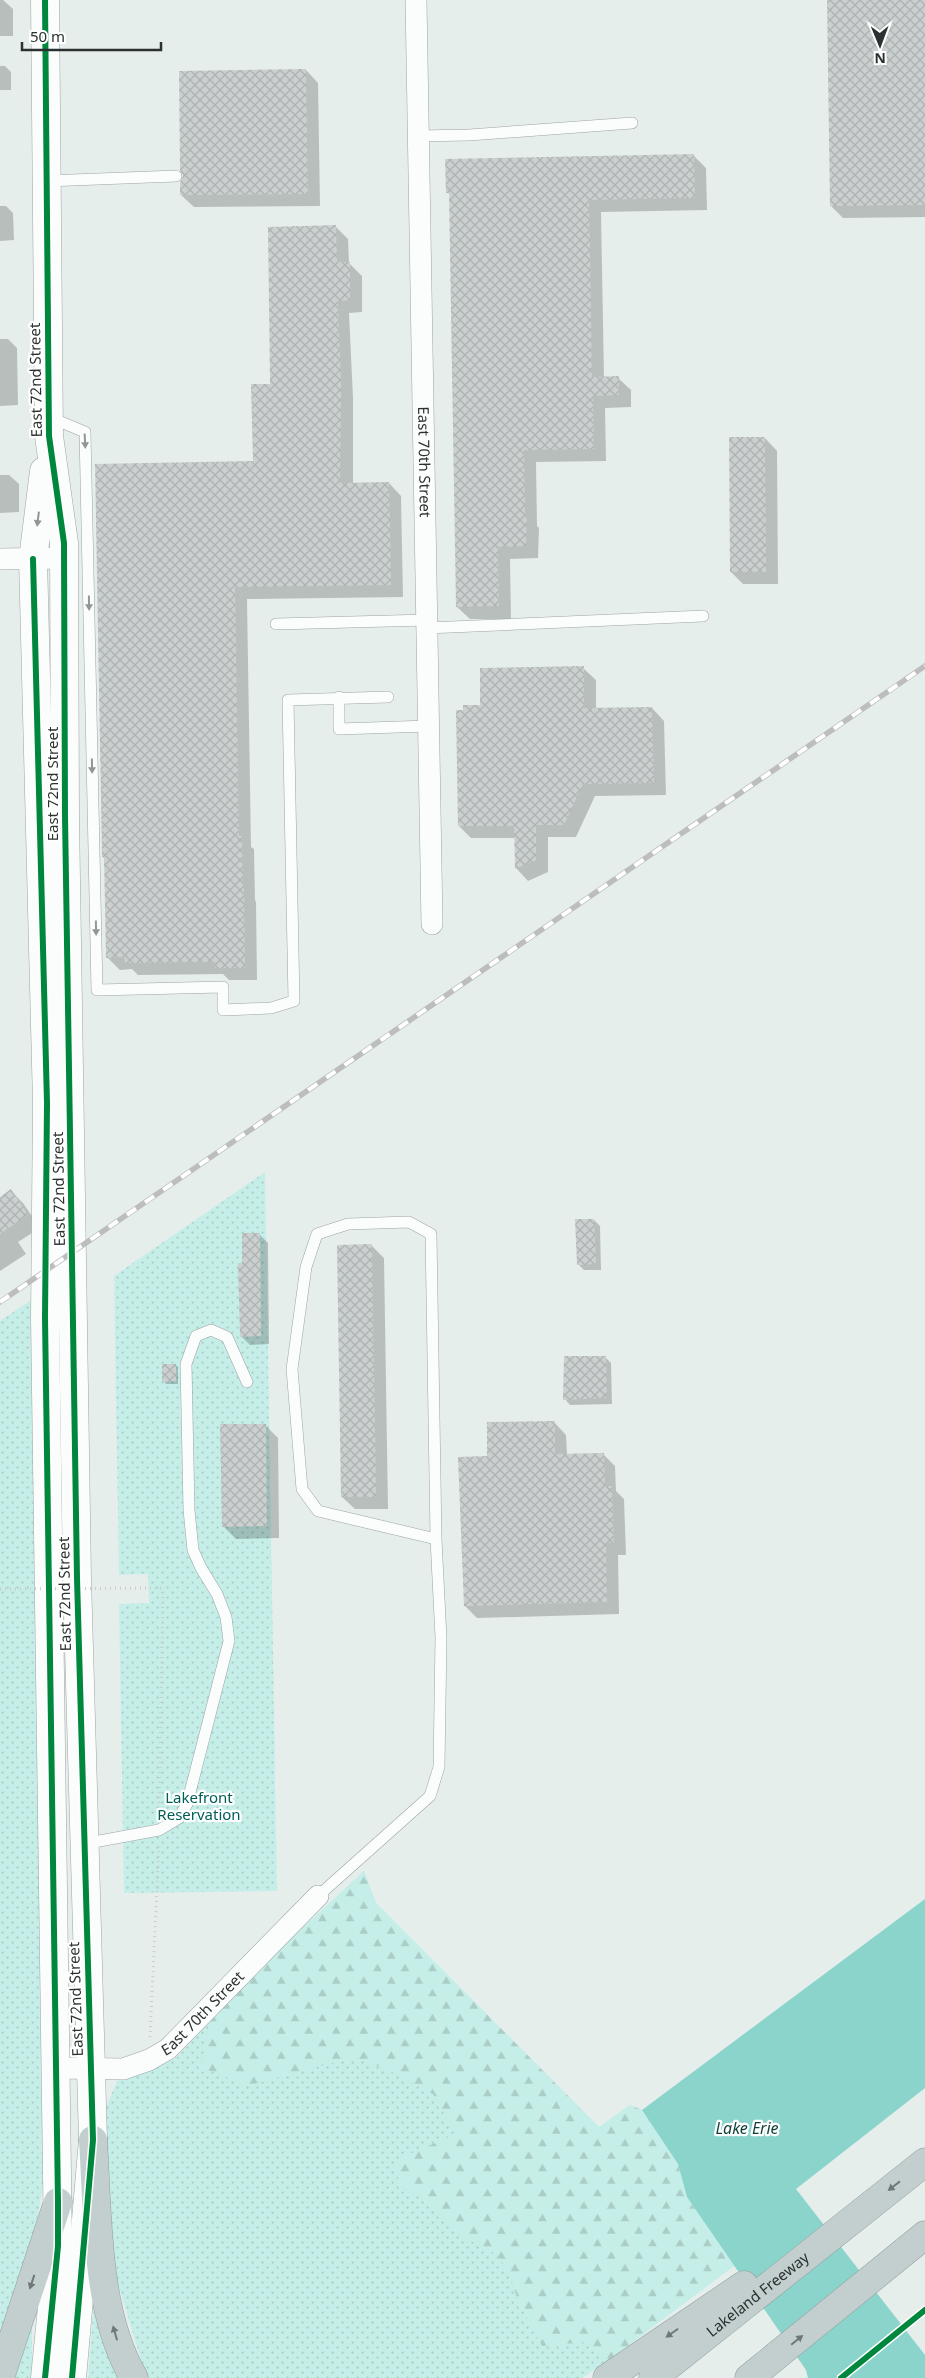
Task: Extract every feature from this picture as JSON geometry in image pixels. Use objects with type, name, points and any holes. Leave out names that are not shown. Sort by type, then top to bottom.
[{"type":"highway","points":[[93,2140],[101,2259],[108,2308],[117,2340],[134,2378]]},
{"type":"highway","points":[[607,2378],[717,2314],[862,2211],[925,2162]]},
{"type":"highway","points":[[0,2378],[58,2202]]},
{"type":"highway","points":[[753,2375],[925,2235]]},
{"type":"highway","name":"Lakeland Freeway","points":[[654,2378],[717,2314]]},
{"type":"main road","name":"East 72nd Street","points":[[45,0],[48,426],[33,559],[47,1102],[45,1318],[52,1843],[58,2068],[58,2246],[45,2378]]},
{"type":"main road","name":"East 72nd Street","points":[[48,426],[64,542],[65,816],[83,1844],[93,2140],[72,2378]]},
{"type":"main road","points":[[52,1843],[83,1844]]},
{"type":"street","name":"East 70th Street","points":[[416,0],[432,924]]},
{"type":"street","points":[[0,559],[64,558]]},
{"type":"street","name":"East 70th Street","points":[[58,2068],[92,2067],[123,2069],[149,2060],[168,2049],[318,1896]]},
{"type":"lane","points":[[418,136],[469,135],[632,122]]},
{"type":"lane","points":[[46,181],[176,176]]},
{"type":"lane","points":[[48,426],[86,432],[97,990],[223,987],[223,1010],[271,1008],[294,1001],[288,700],[388,697]]},
{"type":"lane","points":[[276,624],[427,624],[703,616]]},
{"type":"lane","points":[[339,697],[340,729],[428,726]]},
{"type":"lane","points":[[318,1896],[430,1796],[439,1768],[441,1638],[436,1539],[431,1234],[410,1222],[348,1224],[317,1234],[306,1267],[292,1370],[302,1489],[318,1511],[436,1539]]},
{"type":"lane","points":[[83,1844],[159,1830],[179,1818],[187,1804],[229,1641],[226,1617],[193,1550],[188,1510],[186,1364],[196,1336],[211,1330],[227,1337],[246,1382]]},
{"type":"path","points":[[0,1589],[163,1588]]},
{"type":"green space","name":"Lakefront Reservation","points":[[265,1172],[277,1891],[124,1893],[119,1604],[149,1603],[148,1574],[119,1575],[114,1276]]},
{"type":"green space","points":[[37,1296],[47,2158],[34,2241],[0,2346],[0,1321]]},
{"type":"green space","points":[[364,1871],[376,1903],[599,2127],[630,2105],[642,2110],[687,2197],[734,2266],[583,2378],[149,2378],[144,2370],[115,2274],[105,2110],[117,2081],[175,2059],[266,1962]]},
{"type":"green space","points":[[364,1871],[376,1903],[599,2127],[630,2105],[642,2110],[678,2164],[687,2197],[734,2266],[609,2360],[586,2342],[542,2346],[518,2301],[509,2272],[496,2254],[465,2238],[428,2202],[402,2188],[393,2165],[412,2153],[456,2134],[433,2094],[386,2069],[354,2057],[247,2086],[201,2067],[209,2022],[266,1962]]},
{"type":"green space","points":[[95,2290],[124,2378],[88,2378]]},
{"type":"green space","points":[[32,2315],[32,2378],[7,2378]]},
{"type":"water","name":"Lake Erie","points":[[925,1899],[925,2088],[796,2189],[925,2355],[925,2378],[808,2378],[806,2370],[687,2197],[678,2164],[642,2110]]},
{"type":"building","points":[[827,0],[925,0],[925,205],[830,206]]},
{"type":"building","points":[[306,69],[308,194],[180,195],[180,182],[183,176],[180,170],[179,71]]},
{"type":"building","points":[[694,154],[695,198],[589,200],[592,377],[619,376],[619,395],[593,396],[594,449],[524,450],[525,514],[527,514],[526,546],[498,547],[499,606],[456,607],[449,193],[446,193],[445,159]]},
{"type":"building","points":[[336,225],[337,262],[350,262],[350,300],[338,301],[341,385],[340,483],[389,482],[391,585],[235,587],[239,836],[242,836],[245,968],[215,968],[215,962],[125,963],[124,957],[106,958],[104,857],[102,857],[95,464],[253,461],[251,384],[270,384],[268,227]]},
{"type":"building","points":[[729,437],[765,437],[766,572],[730,572]]},
{"type":"building","points":[[584,666],[584,708],[652,707],[654,783],[583,784],[564,825],[536,825],[536,860],[515,869],[514,826],[458,826],[456,710],[463,710],[463,705],[480,705],[480,668]]},
{"type":"building","points":[[11,1189],[28,1215],[0,1234],[0,1197]]},
{"type":"building","points":[[575,1219],[594,1219],[596,1264],[577,1265]]},
{"type":"building","points":[[242,1233],[260,1233],[261,1336],[240,1337],[238,1263],[242,1263]]},
{"type":"building","points":[[372,1244],[376,1497],[341,1497],[337,1245]]},
{"type":"building","points":[[564,1356],[606,1356],[607,1398],[563,1400]]},
{"type":"building","points":[[162,1364],[176,1364],[176,1381],[162,1382]]},
{"type":"building","points":[[555,1421],[555,1454],[604,1453],[605,1486],[612,1486],[614,1543],[606,1543],[607,1602],[464,1606],[458,1457],[487,1456],[487,1422]]},
{"type":"building","points":[[220,1424],[266,1424],[267,1526],[222,1527]]},
{"type":"railway","points":[[0,1302],[925,666]]},
{"type":"cycle path","points":[[45,0],[49,436],[64,543],[65,816],[77,1578],[93,2140],[72,2378]]},
{"type":"cycle path","points":[[33,559],[47,1103],[45,1318],[58,2202],[58,2246],[45,2378]]},
{"type":"cycle path","points":[[841,2378],[925,2310]]}]
